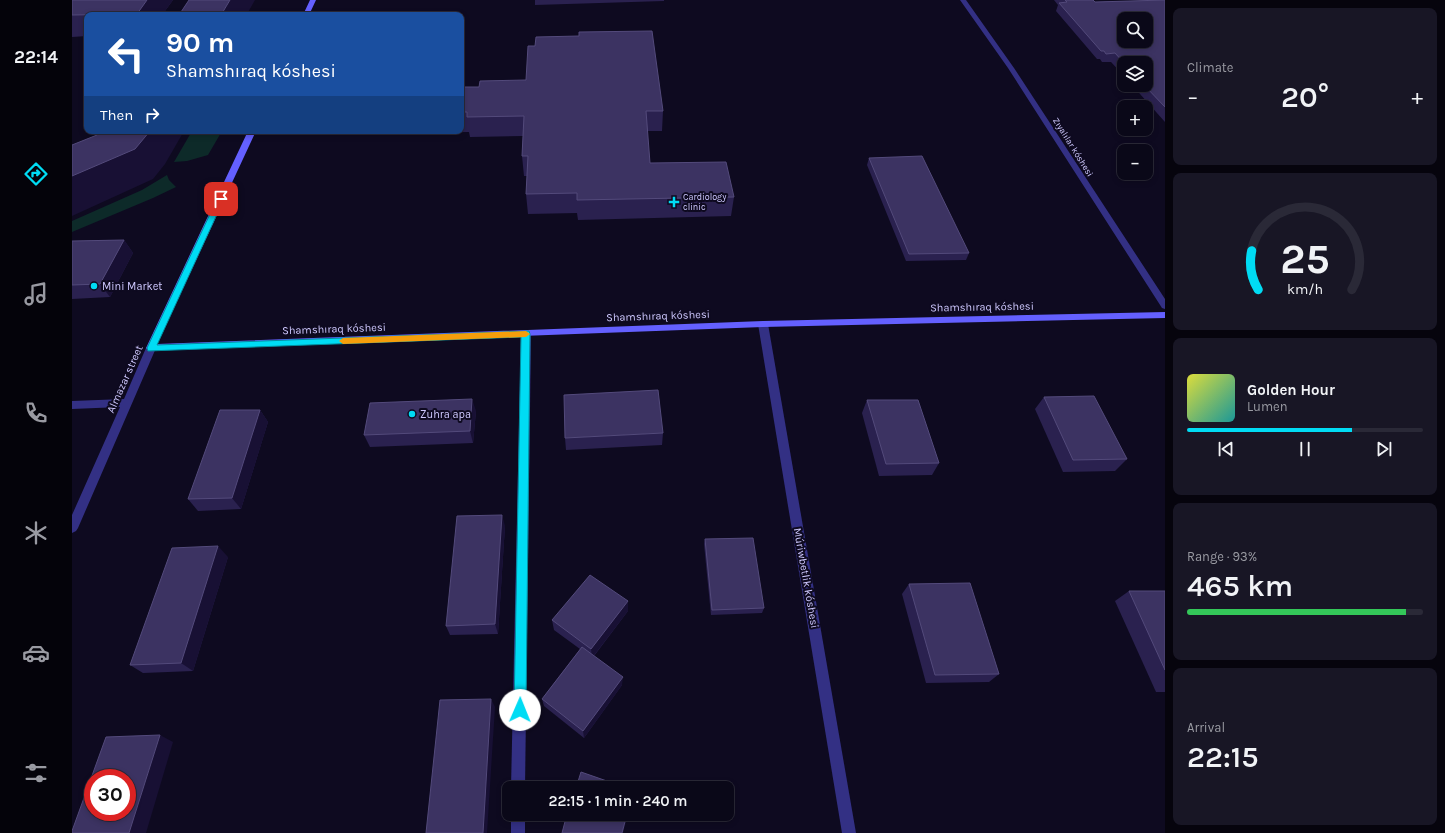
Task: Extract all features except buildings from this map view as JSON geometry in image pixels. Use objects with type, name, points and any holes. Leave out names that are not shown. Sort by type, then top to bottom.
[{"type":"street","points":[[307,12],[313,0]]},
{"type":"street","name":"Zıyalılar kóshesi","points":[[963,0],[1011,68],[1165,306]]},
{"type":"street","name":"Almazar street","points":[[72,528],[151,348],[251,134]]},
{"type":"street","name":"Shamshıraq kóshesi","points":[[151,348],[763,324],[1165,315]]},
{"type":"street","name":"Múriwbetlik kóshesi","points":[[763,324],[849,833]]},
{"type":"street","points":[[518,781],[526,334]]},
{"type":"street","points":[[72,405],[127,403]]},
{"type":"street","points":[[518,821],[518,833]]},
{"type":"green space","points":[[190,134],[220,134],[208,155],[187,161],[174,162]]},
{"type":"green space","points":[[167,175],[169,180],[176,187],[72,232],[72,221],[142,190]]},
{"type":"slow traffic","points":[[343,341],[526,334]]},
{"type":"place","name":"Cardiology clinic","points":[[674,202]]},
{"type":"place","name":"Mini Market","points":[[94,286]]},
{"type":"place","name":"Zuhra apa","points":[[412,414]]},
{"type":"route","points":[[221,199],[151,348],[526,334],[520,710]]}]
